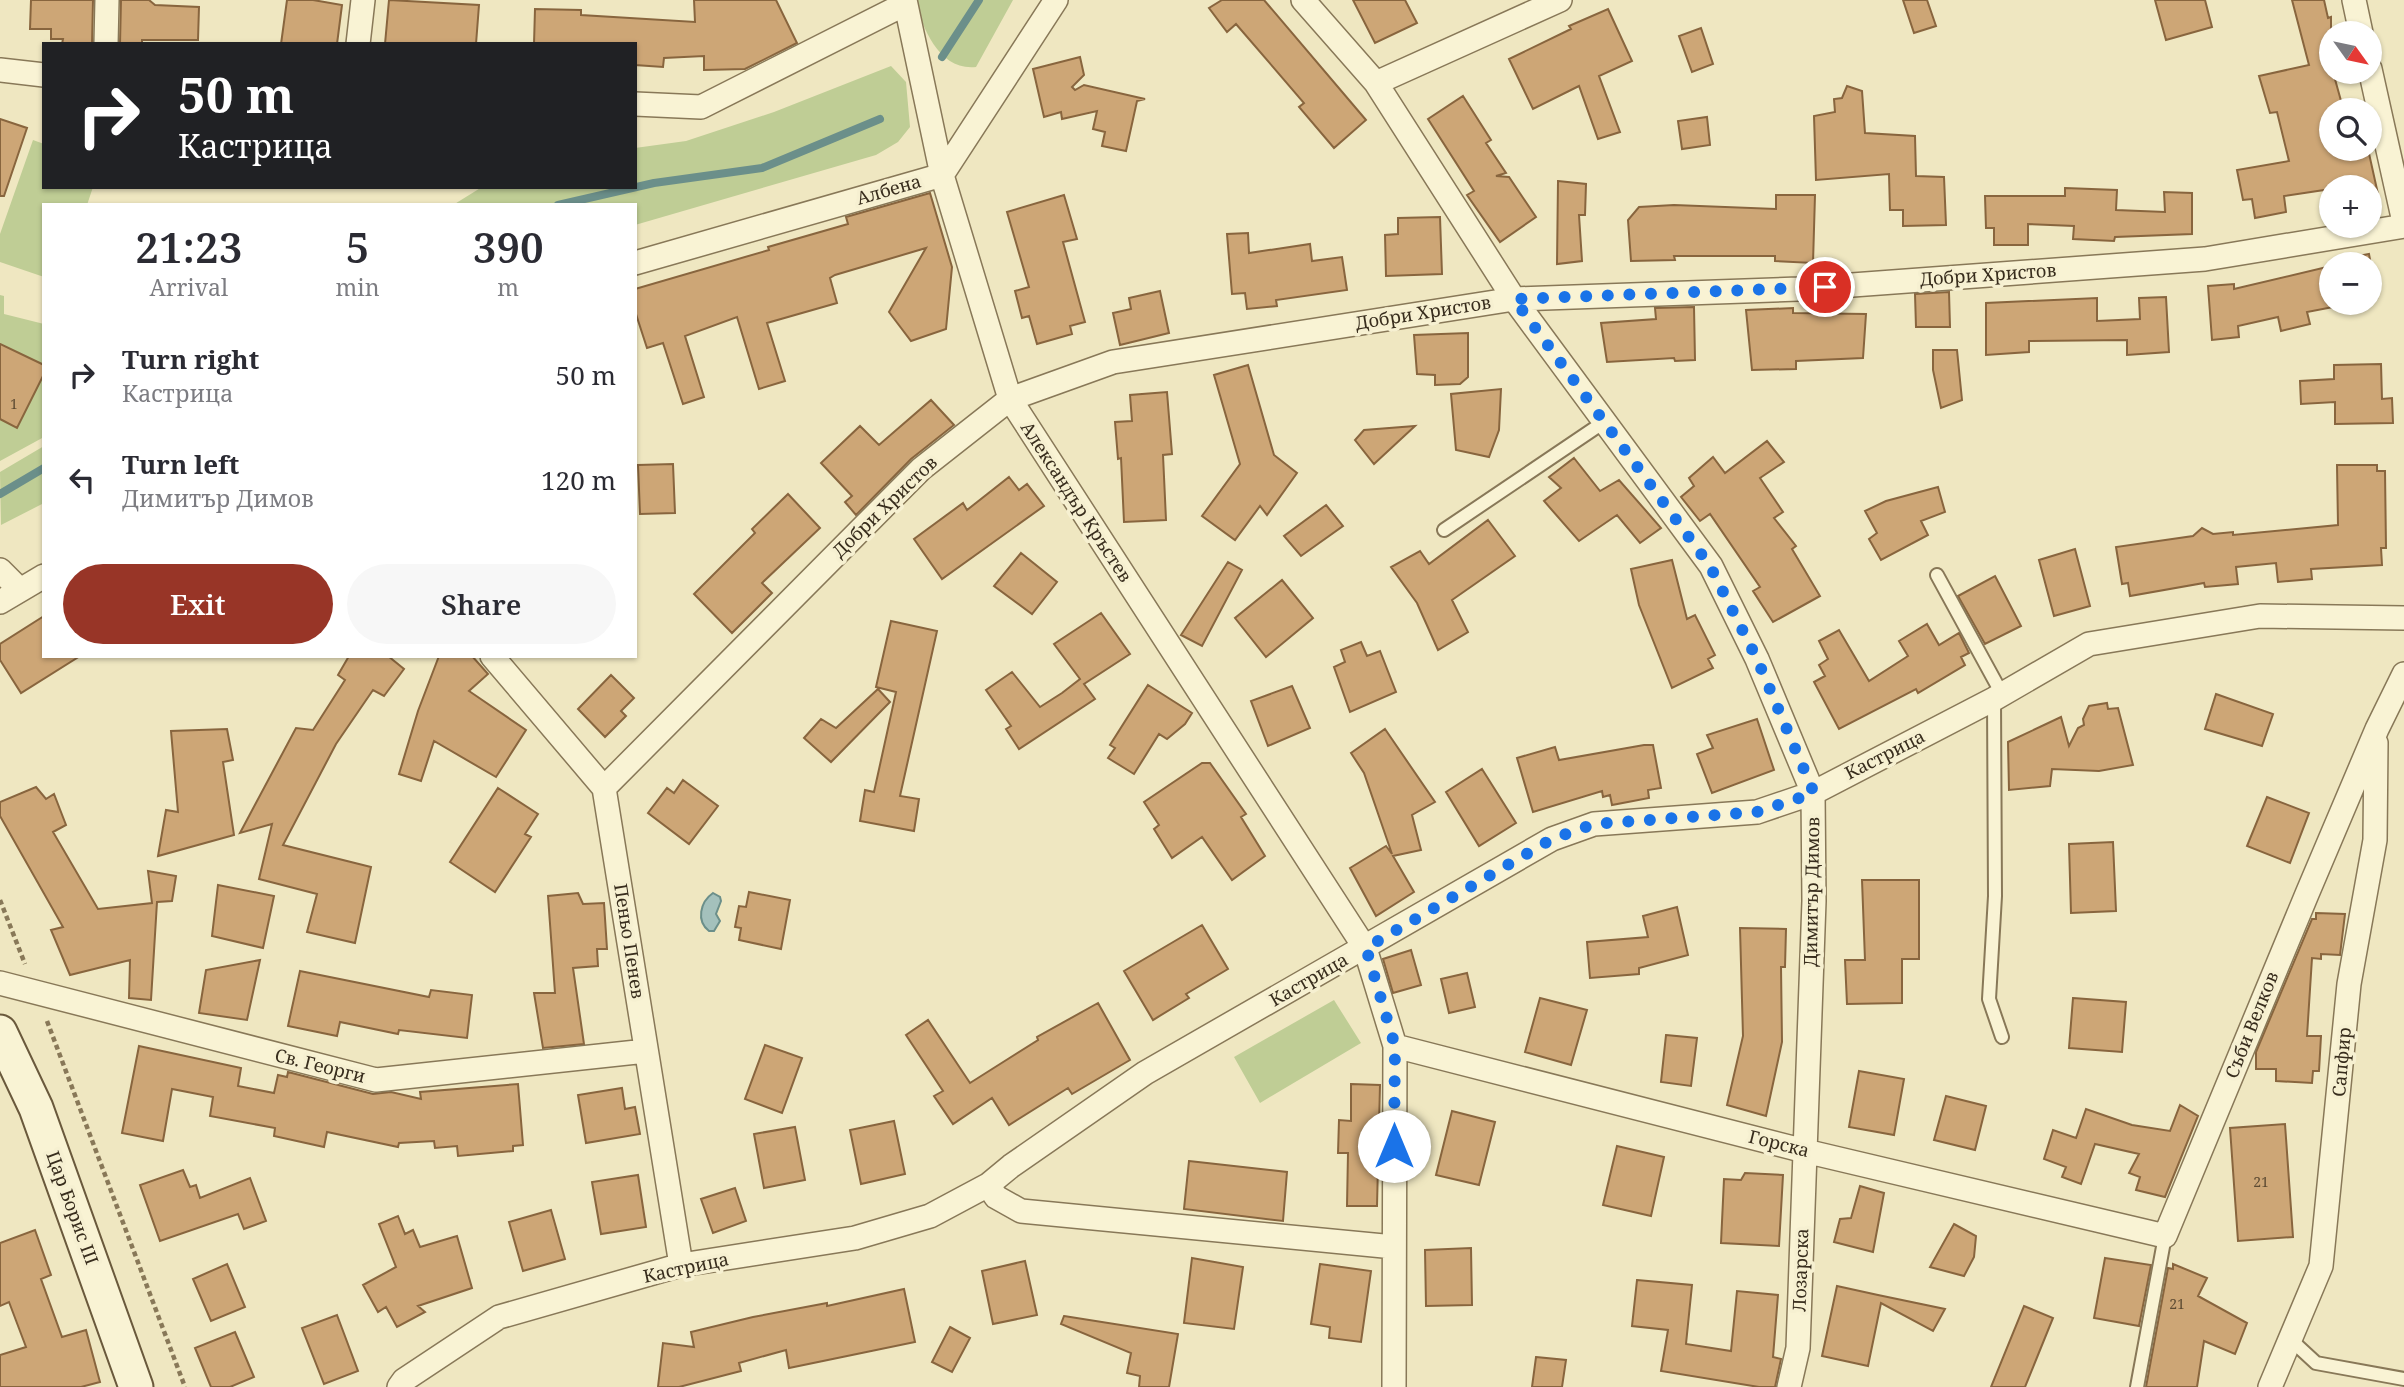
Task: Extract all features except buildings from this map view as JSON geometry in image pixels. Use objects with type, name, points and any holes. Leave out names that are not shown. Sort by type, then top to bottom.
[{"type":"street","points":[[106,42],[107,0]]},
{"type":"street","points":[[358,42],[363,0]]},
{"type":"street","name":"Албена","points":[[637,261],[942,175],[1056,0]]},
{"type":"street","name":"Димитър Димов","points":[[1303,0],[1376,83],[1514,299],[1710,566],[1757,659],[1814,793],[1814,901],[1805,1151]]},
{"type":"street","points":[[1376,83],[1560,0]]},
{"type":"street","points":[[2354,0],[2358,21]]},
{"type":"street","points":[[637,104],[701,107],[905,2]]},
{"type":"street","name":"Александър Кръстев","points":[[905,2],[942,175],[1010,399],[1366,948],[1395,1046],[1394,1387]]},
{"type":"street","points":[[0,70],[42,75]]},
{"type":"street","points":[[2373,84],[2404,224]]},
{"type":"street","name":"Добри Христов","points":[[604,788],[921,469],[1010,399],[1113,362],[1514,299],[1798,289],[2205,259],[2404,224]]},
{"type":"street","points":[[0,570],[20,590]]},
{"type":"street","points":[[0,602],[42,577]]},
{"type":"street","name":"Кастрица","points":[[399,1387],[404,1380],[499,1317],[681,1265],[855,1238],[930,1216],[988,1185],[1011,1166],[1145,1073],[1552,839],[1594,824],[1757,812],[1814,793],[2090,644],[2260,616],[2404,618]]},
{"type":"street","points":[[494,658],[604,788]]},
{"type":"street","name":"Съби Велков","points":[[2165,1236],[2377,729],[2404,674]]},
{"type":"street","name":"Сапфир","points":[[2270,1387],[2321,1266],[2349,984],[2375,840],[2377,729]]},
{"type":"street","name":"Пеньо Пенев","points":[[604,788],[681,1265]]},
{"type":"street","name":"Св. Георги","points":[[0,984],[376,1080],[646,1051]]},
{"type":"street","name":"Цар Борис III","points":[[0,1032],[36,1108],[136,1387]]},
{"type":"street","name":"Горска","points":[[1395,1046],[1805,1151],[2165,1236]]},
{"type":"street","name":"Лозарска","points":[[1788,1387],[1798,1348],[1805,1151]]},
{"type":"street","points":[[988,1185],[996,1197],[1021,1211],[1394,1247]]},
{"type":"lane","points":[[1444,530],[1604,422]]},
{"type":"lane","points":[[1937,575],[1998,696],[1995,896],[1989,999],[2002,1037]]},
{"type":"lane","name":"Съби Велков","points":[[2137,1387],[2165,1236]]},
{"type":"lane","points":[[2290,1339],[2316,1363],[2404,1379]]},
{"type":"path","points":[[0,900],[185,1387]]},
{"type":"green space","points":[[916,0],[1013,0],[976,67],[952,62],[943,55],[928,35]]},
{"type":"green space","points":[[891,66],[906,82],[910,127],[898,142],[876,155],[637,224],[637,203],[456,203],[479,189],[637,189],[637,148],[686,141],[774,112]]},
{"type":"green space","points":[[33,140],[42,143],[42,189],[92,189],[88,203],[42,203],[42,276],[0,262],[0,234]]},
{"type":"green space","points":[[0,295],[4,296],[4,314],[42,324],[42,438],[0,461]]},
{"type":"green space","points":[[42,447],[42,504],[1,525],[0,472]]},
{"type":"green space","points":[[1334,1000],[1361,1043],[1260,1103],[1234,1057]]},
{"type":"water","points":[[713,893],[720,897],[721,901],[716,914],[720,921],[714,931],[709,931],[702,922],[701,912],[705,901]]},
{"type":"waterway","points":[[942,57],[979,0]]},
{"type":"waterway","points":[[637,187],[762,168],[880,119]]},
{"type":"waterway","points":[[567,203],[628,189]]},
{"type":"waterway","points":[[0,494],[42,469]]},
{"type":"route","points":[[1394,1146],[1395,1046],[1366,948],[1552,839],[1594,824],[1757,812],[1814,793],[1757,659],[1710,566],[1514,299],[1825,287]]}]
